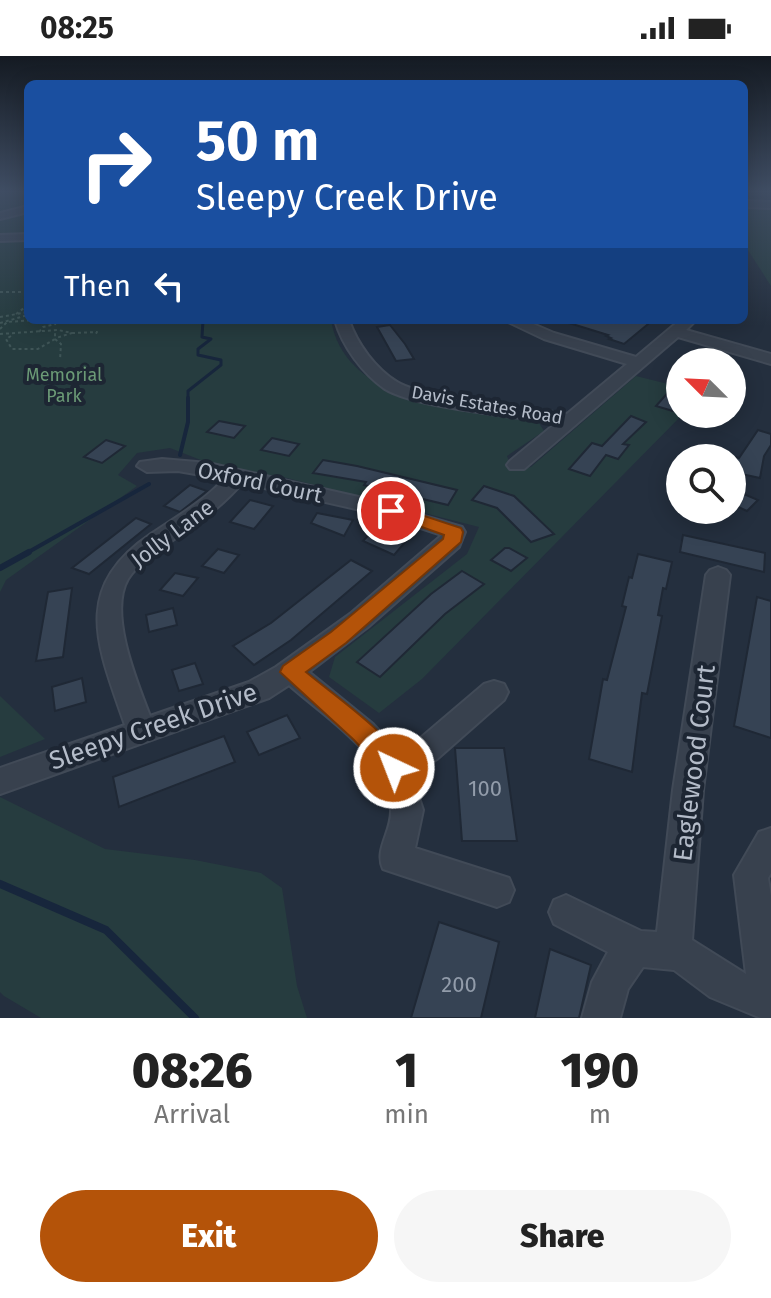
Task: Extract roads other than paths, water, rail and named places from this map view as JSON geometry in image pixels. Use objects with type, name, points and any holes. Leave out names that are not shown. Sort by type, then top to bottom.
[{"type":"street","points":[[0,238],[24,237]]},
{"type":"street","name":"Davis Estates Road","points":[[343,324],[347,336],[372,369],[393,387],[426,397],[572,420]]},
{"type":"street","points":[[520,324],[640,363]]},
{"type":"street","points":[[517,465],[685,324]]},
{"type":"street","points":[[676,332],[771,359]]},
{"type":"street","name":"Oxford Court","points":[[147,466],[179,464],[372,506],[454,532],[451,542]]},
{"type":"street","name":"Jolly Lane","points":[[141,730],[109,629],[106,612],[109,595],[117,579],[145,548],[205,511],[237,477]]},
{"type":"street","name":"Sleepy Creek Drive","points":[[0,781],[259,690],[291,672],[338,637],[451,542]]},
{"type":"street","name":"Eaglewood Court","points":[[656,950],[688,790],[718,575]]},
{"type":"street","points":[[291,672],[362,733],[402,781],[407,813],[395,858],[497,890]]},
{"type":"street","points":[[394,768],[427,750],[494,692]]},
{"type":"street","points":[[770,1003],[751,875],[771,843]]},
{"type":"street","points":[[566,912],[656,950],[685,955],[723,984],[770,1003]]},
{"type":"street","points":[[601,1018],[611,982],[625,958],[656,950]]},
{"type":"waterway","points":[[180,455],[188,422],[188,391],[221,365],[221,360],[198,355],[198,349],[211,339],[202,337],[203,324]]},
{"type":"waterway","points":[[25,554],[149,484]]},
{"type":"waterway","points":[[0,568],[29,552]]},
{"type":"waterway","points":[[0,884],[106,930],[195,1018]]},
{"type":"park label","name":"Memorial Park","points":[[64,385]]}]
